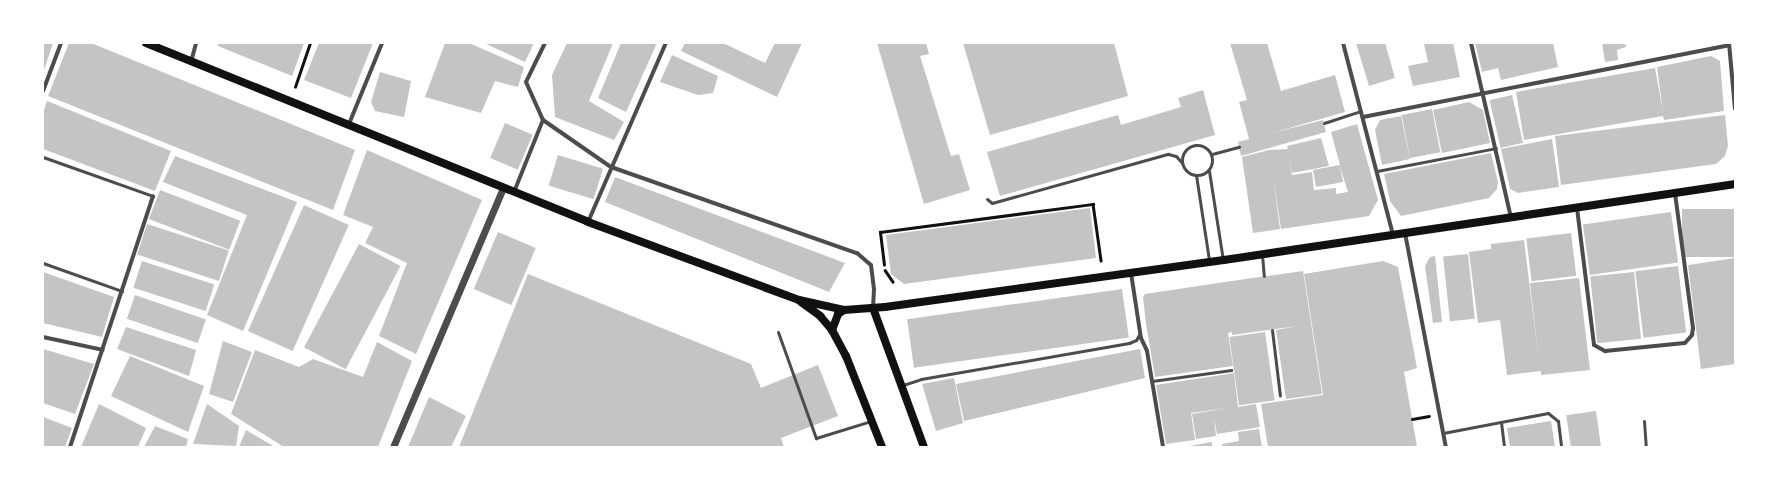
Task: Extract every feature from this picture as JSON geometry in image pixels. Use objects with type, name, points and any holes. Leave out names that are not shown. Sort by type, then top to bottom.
[{"type":"main road","points":[[146,43],[588,222],[799,300],[844,310],[873,308],[1210,262],[1735,184]]},
{"type":"main road","points":[[799,300],[820,316],[832,330],[882,447]]},
{"type":"main road","points":[[873,308],[900,386],[924,447]]},
{"type":"main road","points":[[832,330],[838,314],[844,310]]},
{"type":"street","points":[[43,91],[61,43]]},
{"type":"street","points":[[191,62],[196,43]]},
{"type":"street","points":[[349,124],[382,43]]},
{"type":"street","points":[[545,43],[526,82],[543,120],[611,167],[857,253],[871,265],[874,289],[873,308]]},
{"type":"street","points":[[588,222],[666,43]]},
{"type":"street","points":[[1343,43],[1393,235]]},
{"type":"street","points":[[1471,43],[1511,218]]},
{"type":"street","points":[[1363,117],[1729,44],[1735,109]]},
{"type":"street","points":[[514,192],[543,120]]},
{"type":"street","points":[[393,447],[503,188]]},
{"type":"street","points":[[1577,208],[1594,345],[1605,351],[1685,342],[1692,335],[1675,193]]},
{"type":"street","points":[[70,447],[153,196]]},
{"type":"street","points":[[1405,233],[1446,447]]},
{"type":"street","points":[[1131,272],[1140,333],[1147,351],[1163,447]]},
{"type":"street","points":[[43,337],[103,350]]},
{"type":"lane","points":[[1324,123],[1361,111]]},
{"type":"lane","points":[[1182,163],[1183,153],[1190,146],[1203,145],[1212,154],[1213,161],[1209,171],[1224,260]]},
{"type":"lane","points":[[1212,154],[1239,148]]},
{"type":"lane","points":[[1377,171],[1496,148]]},
{"type":"lane","points":[[987,199],[992,203],[1165,154],[1176,156],[1186,170],[1196,175],[1209,171]]},
{"type":"lane","points":[[43,157],[153,196]]},
{"type":"lane","points":[[1196,175],[1210,262]]},
{"type":"lane","points":[[1262,254],[1264,276]]},
{"type":"lane","points":[[43,263],[122,291]]},
{"type":"lane","points":[[1272,330],[1280,396]]},
{"type":"lane","points":[[778,332],[816,438],[872,421]]},
{"type":"lane","points":[[900,386],[921,379],[1129,343],[1136,340],[1140,333]]},
{"type":"lane","points":[[1152,381],[1231,370]]},
{"type":"lane","points":[[1443,433],[1552,414],[1558,421],[1561,447]]},
{"type":"lane","points":[[1644,421],[1646,447]]},
{"type":"lane","points":[[1501,422],[1504,447]]},
{"type":"path","points":[[295,87],[310,43]]},
{"type":"path","points":[[893,282],[885,272],[880,232],[1093,204],[1101,260]]},
{"type":"path","points":[[1412,419],[1432,416]]},
{"type":"building","points":[[43,43],[53,43],[43,73]]},
{"type":"building","points":[[69,43],[91,43],[355,150],[333,210],[48,96]]},
{"type":"building","points":[[217,43],[304,43],[292,76],[218,46]]},
{"type":"building","points":[[319,43],[373,43],[351,98],[304,80]]},
{"type":"building","points":[[445,43],[469,43],[524,67],[518,87],[495,81],[481,113],[425,97]]},
{"type":"building","points":[[484,43],[534,43],[525,62]]},
{"type":"building","points":[[567,43],[613,43],[589,101],[624,122],[614,140],[555,117],[552,75]]},
{"type":"building","points":[[621,43],[657,43],[626,112],[598,98]]},
{"type":"building","points":[[685,43],[723,43],[765,63],[775,43],[802,43],[777,97],[681,51]]},
{"type":"building","points":[[877,43],[926,43],[929,54],[920,56],[951,156],[959,154],[970,190],[924,204]]},
{"type":"building","points":[[963,43],[1114,43],[1128,96],[990,135]]},
{"type":"building","points":[[1230,43],[1267,43],[1281,91],[1335,75],[1345,112],[1272,133],[1323,120],[1326,132],[1241,156],[1238,142],[1249,139],[1239,102],[1247,100]]},
{"type":"building","points":[[1356,43],[1385,43],[1395,78],[1369,86]]},
{"type":"building","points":[[1453,43],[1460,77],[1413,86],[1408,66],[1428,62],[1424,44]]},
{"type":"building","points":[[1475,43],[1553,43],[1558,67],[1501,80],[1498,68],[1482,72]]},
{"type":"building","points":[[1602,43],[1625,43],[1626,47],[1617,50],[1618,60],[1605,62]]},
{"type":"building","points":[[672,55],[718,76],[713,93],[698,95],[660,82]]},
{"type":"building","points":[[1711,56],[1720,61],[1724,111],[1664,120],[1663,116],[1524,140],[1516,92],[1655,68],[1663,112],[1657,67]]},
{"type":"building","points":[[380,72],[411,81],[404,117],[375,111],[371,102]]},
{"type":"building","points":[[1203,90],[1215,135],[1000,196],[987,152],[1118,115],[1121,125],[1181,107],[1178,98]]},
{"type":"building","points":[[1512,95],[1523,143],[1501,148],[1490,100]]},
{"type":"building","points":[[47,101],[171,151],[155,191],[43,149],[43,113]]},
{"type":"building","points":[[1469,102],[1483,110],[1490,143],[1442,153],[1433,110]]},
{"type":"building","points":[[1432,109],[1440,152],[1410,158],[1402,115]]},
{"type":"building","points":[[1725,115],[1728,146],[1725,156],[1716,164],[1561,185],[1555,136]]},
{"type":"building","points":[[1401,116],[1410,159],[1382,165],[1375,130],[1380,120]]},
{"type":"building","points":[[505,123],[533,135],[518,170],[490,158]]},
{"type":"building","points":[[1357,124],[1378,200],[1369,216],[1281,229],[1273,177],[1280,229],[1253,233],[1242,157],[1269,150],[1288,149],[1287,146],[1321,138],[1329,166],[1292,173],[1288,154],[1292,175],[1312,172],[1314,190],[1336,188],[1336,194],[1348,192],[1340,167],[1343,182],[1316,187],[1313,170],[1340,165],[1331,132]]},
{"type":"building","points":[[1552,139],[1559,187],[1518,193],[1510,189],[1501,149]]},
{"type":"building","points":[[367,150],[482,200],[416,354],[379,336],[407,263],[365,243],[373,227],[343,215]]},
{"type":"building","points":[[1491,153],[1498,182],[1497,189],[1489,198],[1401,216],[1390,201],[1384,174]]},
{"type":"building","points":[[558,155],[603,169],[594,199],[549,186]]},
{"type":"building","points":[[175,156],[297,202],[243,331],[207,315],[247,215],[163,182]]},
{"type":"building","points":[[615,177],[845,263],[829,292],[605,202]]},
{"type":"building","points":[[160,190],[240,221],[229,250],[149,219]]},
{"type":"building","points":[[304,205],[349,225],[293,351],[248,331]]},
{"type":"building","points":[[1090,208],[1096,258],[904,284],[891,274],[886,235]]},
{"type":"building","points":[[1682,209],[1735,209],[1735,257],[1682,257]]},
{"type":"building","points":[[1671,212],[1678,263],[1590,275],[1583,224]]},
{"type":"building","points":[[147,224],[229,251],[219,281],[137,254]]},
{"type":"building","points":[[498,232],[536,248],[512,305],[474,289]]},
{"type":"building","points":[[1571,233],[1576,276],[1532,281],[1526,238]]},
{"type":"building","points":[[1524,240],[1539,362],[1530,283],[1579,278],[1590,370],[1541,375],[1541,371],[1507,375],[1500,320],[1478,323],[1469,252],[1491,249],[1491,244]]},
{"type":"building","points":[[359,244],[400,266],[346,369],[304,347]]},
{"type":"building","points":[[1468,254],[1475,319],[1450,321],[1443,257]]},
{"type":"building","points":[[1435,256],[1442,322],[1433,323],[1425,266],[1430,257]]},
{"type":"building","points":[[1735,258],[1735,364],[1701,369],[1688,265]]},
{"type":"building","points":[[142,261],[214,284],[206,311],[133,288]]},
{"type":"building","points":[[1383,261],[1398,267],[1417,368],[1404,372],[1417,447],[1268,447],[1261,404],[1323,395],[1304,274]]},
{"type":"building","points":[[1678,266],[1686,333],[1643,338],[1635,271]]},
{"type":"building","points":[[1303,271],[1322,394],[1286,399],[1276,330],[1298,326],[1232,335],[1232,332],[1228,333],[1233,366],[1155,377],[1146,324],[1143,297],[1145,294]]},
{"type":"building","points":[[43,272],[114,297],[102,337],[43,323]]},
{"type":"building","points":[[1634,272],[1641,339],[1597,343],[1590,277]]},
{"type":"building","points":[[528,274],[751,364],[761,388],[818,365],[838,416],[781,438],[784,447],[459,447]]},
{"type":"building","points":[[1122,289],[1129,338],[914,368],[907,319]]},
{"type":"building","points":[[135,295],[206,319],[198,343],[127,319]]},
{"type":"building","points":[[126,327],[196,350],[189,376],[117,349]]},
{"type":"building","points":[[1265,332],[1275,400],[1239,405],[1229,337]]},
{"type":"building","points":[[223,341],[252,352],[233,402],[209,394]]},
{"type":"building","points":[[377,342],[412,361],[378,447],[284,447],[231,414],[255,350],[299,367],[313,359],[363,377]]},
{"type":"building","points":[[43,349],[94,364],[75,414],[43,403]]},
{"type":"building","points":[[1140,349],[1145,378],[964,421],[956,384]]},
{"type":"building","points":[[130,356],[204,386],[188,432],[111,396]]},
{"type":"building","points":[[1234,373],[1238,407],[1256,404],[1260,427],[1217,434],[1214,418],[1216,436],[1196,439],[1192,414],[1228,408],[1191,413],[1195,440],[1166,444],[1156,385]]},
{"type":"building","points":[[954,378],[963,423],[936,431],[922,384]]},
{"type":"building","points":[[429,397],[466,416],[451,447],[408,447]]},
{"type":"building","points":[[99,404],[146,428],[138,447],[81,447]]},
{"type":"building","points":[[207,404],[239,426],[236,446],[193,444]]},
{"type":"building","points":[[1596,411],[1601,447],[1571,447],[1566,415]]},
{"type":"building","points":[[43,417],[72,428],[65,447],[43,447]]},
{"type":"building","points":[[1551,421],[1555,447],[1510,447],[1507,428]]},
{"type":"building","points":[[155,426],[188,439],[186,447],[144,447]]},
{"type":"building","points":[[1259,429],[1262,447],[1223,447],[1222,444],[1239,441],[1238,432]]},
{"type":"building","points":[[246,430],[275,447],[239,447]]},
{"type":"building","points":[[1212,442],[1212,447],[1189,447],[1189,446]]}]
